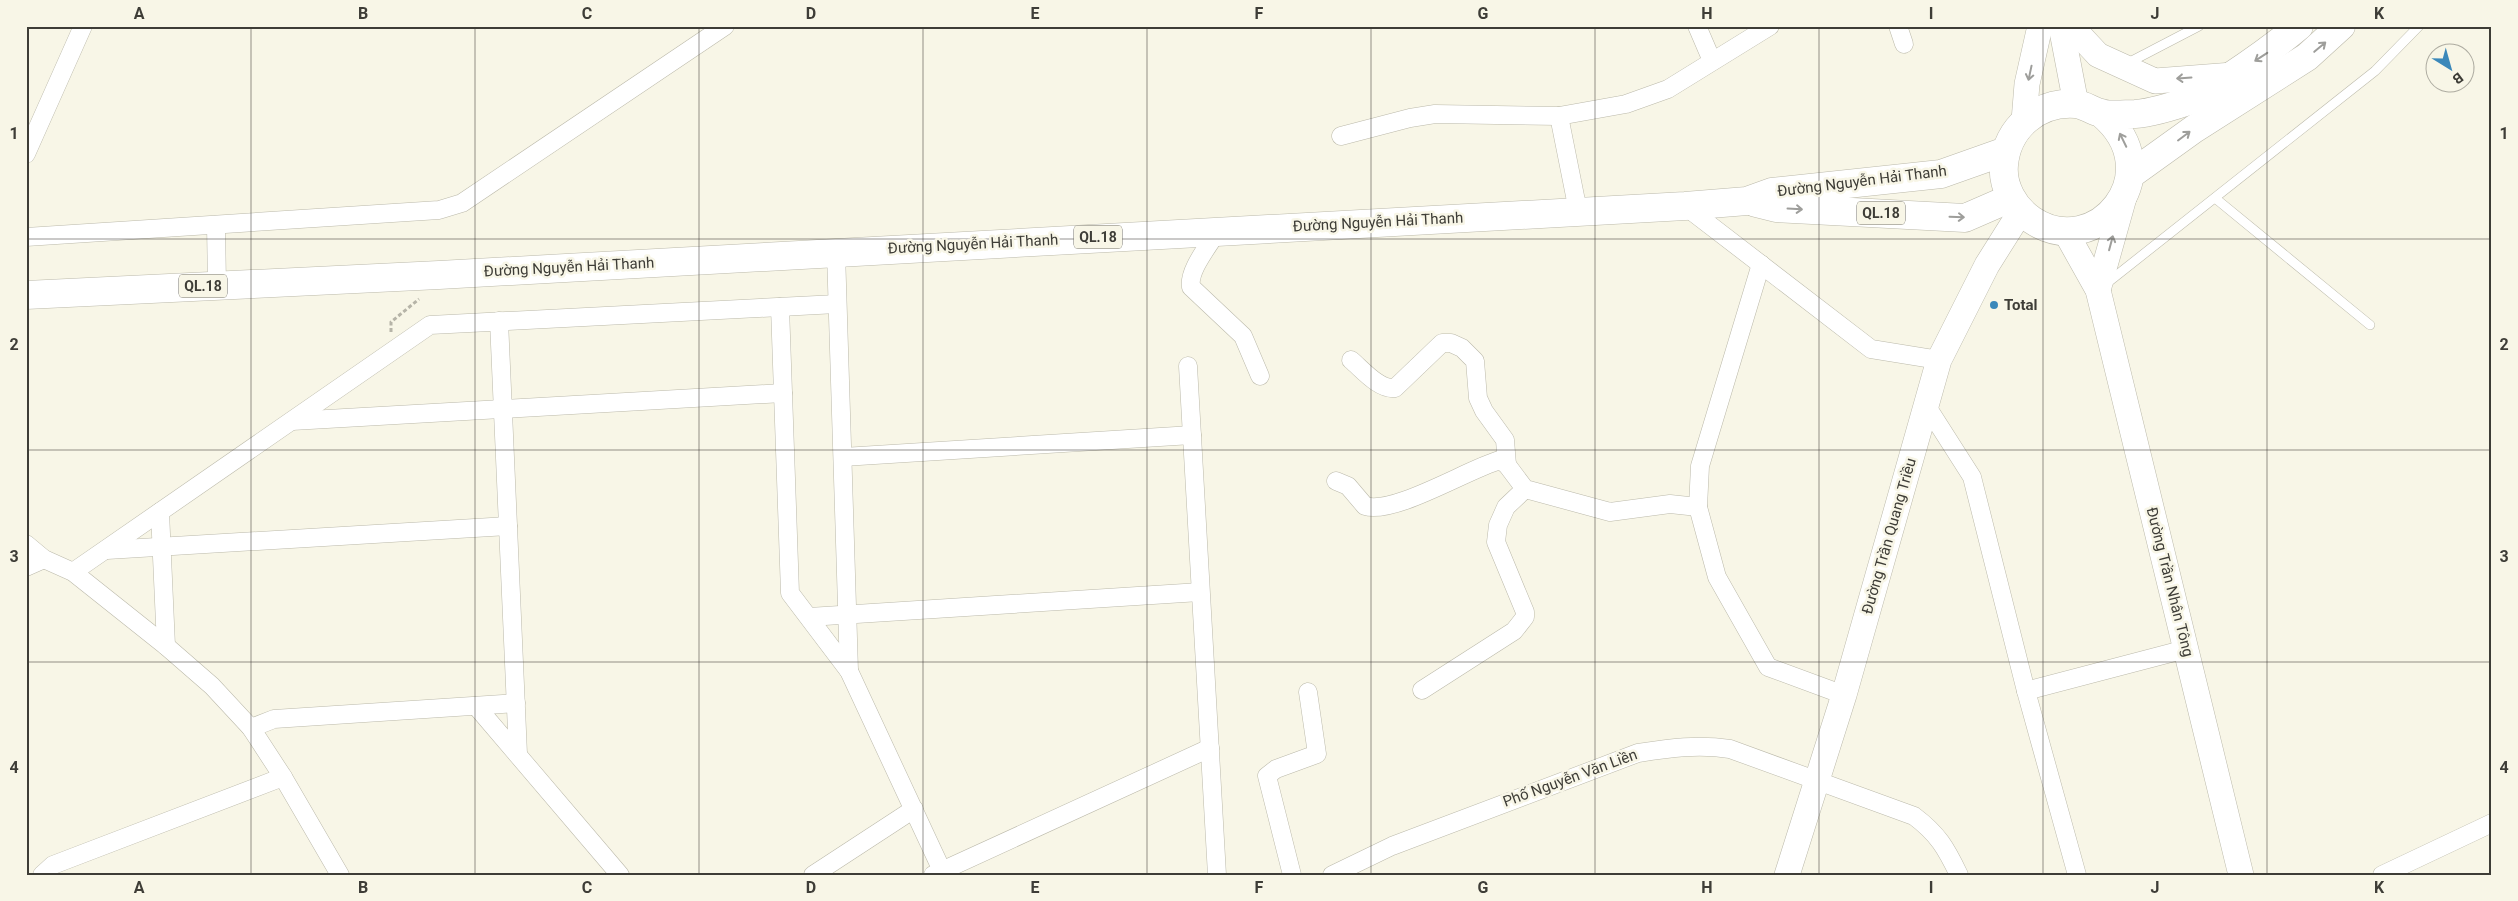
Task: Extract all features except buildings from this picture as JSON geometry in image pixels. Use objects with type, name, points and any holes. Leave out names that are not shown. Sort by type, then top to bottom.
[{"type":"highway","points":[[2102,114],[2137,114],[2199,97],[2266,53],[2299,26]]},
{"type":"highway","points":[[2128,184],[2194,129],[2308,57],[2341,26]]},
{"type":"highway","points":[[2076,104],[2102,114],[2115,125],[2125,140],[2130,157],[2128,184],[2118,205],[2101,220],[2080,229],[2065,231],[2041,226],[2016,205],[2005,183],[2004,167],[2006,151],[2012,135],[2024,121],[2039,110],[2058,105],[2076,104]]},
{"type":"highway","name":"Đường Nguyễn Hải Thanh","points":[[217,285],[439,275],[1218,230],[1685,206],[1747,201],[1772,192],[1941,174],[2006,151]]},
{"type":"highway","name":"Đường Nguyễn Hải Thanh","points":[[1747,201],[1776,208],[1965,218],[2016,205]]},
{"type":"highway","name":"QL.18","points":[[26,295],[217,285]]},
{"type":"street","points":[[26,154],[83,26]]},
{"type":"street","points":[[26,238],[439,210],[462,203],[725,26]]},
{"type":"street","points":[[1697,26],[1712,61]]},
{"type":"street","points":[[1341,136],[1385,124],[1435,114],[1559,116],[1626,104],[1668,89],[1770,26]]},
{"type":"street","points":[[1898,26],[1904,44]]},
{"type":"street","points":[[2024,121],[2027,84],[2040,26]]},
{"type":"street","points":[[2061,26],[2076,104]]},
{"type":"street","points":[[2071,26],[2098,55],[2155,81],[2233,75]]},
{"type":"street","points":[[1559,116],[1578,211]]},
{"type":"street","name":"Đường Trần Nhân Tông","points":[[2098,290],[2128,184]]},
{"type":"street","name":"Đường Trần Quang Triều","points":[[1787,875],[1844,695],[1939,360],[2016,205]]},
{"type":"street","points":[[1685,206],[1871,349],[1939,360]]},
{"type":"street","points":[[216,225],[217,285]]},
{"type":"street","points":[[1218,230],[1193,273],[1190,281],[1191,287],[1244,336],[1260,376]]},
{"type":"street","name":"Đường Trần Nhân Tông","points":[[2065,231],[2098,290],[2241,875]]},
{"type":"street","points":[[836,252],[849,671]]},
{"type":"street","points":[[1761,264],[1700,466],[1698,507],[1717,577],[1768,667],[1844,695]]},
{"type":"street","points":[[73,572],[430,325],[838,304]]},
{"type":"street","points":[[780,307],[790,593],[849,671],[914,809],[940,873],[1210,748]]},
{"type":"street","points":[[499,321],[518,754]]},
{"type":"street","points":[[1351,360],[1376,381],[1390,388],[1395,388],[1442,342],[1451,343],[1462,348],[1475,361],[1478,398],[1484,411],[1505,440],[1507,465]]},
{"type":"street","points":[[1188,366],[1217,875]]},
{"type":"street","points":[[292,421],[783,394]]},
{"type":"street","points":[[1926,405],[1972,476],[2026,691],[2077,875]]},
{"type":"street","points":[[842,456],[1192,435]]},
{"type":"street","points":[[1336,481],[1348,486],[1365,506],[1378,508],[1426,491],[1500,460],[1507,465],[1525,489],[1610,512],[1670,504],[1698,507]]},
{"type":"street","points":[[1422,690],[1514,631],[1525,617],[1525,612],[1496,542],[1498,525],[1506,507],[1525,489]]},
{"type":"street","points":[[160,512],[166,646]]},
{"type":"street","points":[[106,550],[508,526]]},
{"type":"street","points":[[26,544],[44,559],[73,572],[166,646],[212,686],[251,728],[283,777],[340,875]]},
{"type":"street","points":[[26,567],[44,559]]},
{"type":"street","points":[[809,618],[1200,592]]},
{"type":"street","points":[[2026,691],[2186,649]]},
{"type":"street","points":[[1292,875],[1267,776],[1276,769],[1316,754],[1308,692]]},
{"type":"street","points":[[251,728],[274,719],[516,703]]},
{"type":"street","points":[[476,706],[620,875]]},
{"type":"street","name":"Phố Nguyễn Văn Liền","points":[[1344,872],[1392,846],[1638,753],[1676,746],[1706,746],[1722,748],[1817,780],[1914,816],[1931,828],[1943,842],[1959,875]]},
{"type":"street","points":[[42,875],[53,865],[283,777]]},
{"type":"street","points":[[813,875],[914,809]]},
{"type":"street","points":[[2382,875],[2492,823]]},
{"type":"lane","points":[[2123,65],[2200,26]]},
{"type":"lane","points":[[2098,290],[2375,71],[2419,26]]},
{"type":"lane","points":[[2215,198],[2370,325]]},
{"type":"path","points":[[390,353],[391,322],[420,298]]},
{"type":"place","name":"Total","points":[[1994,305]]}]
